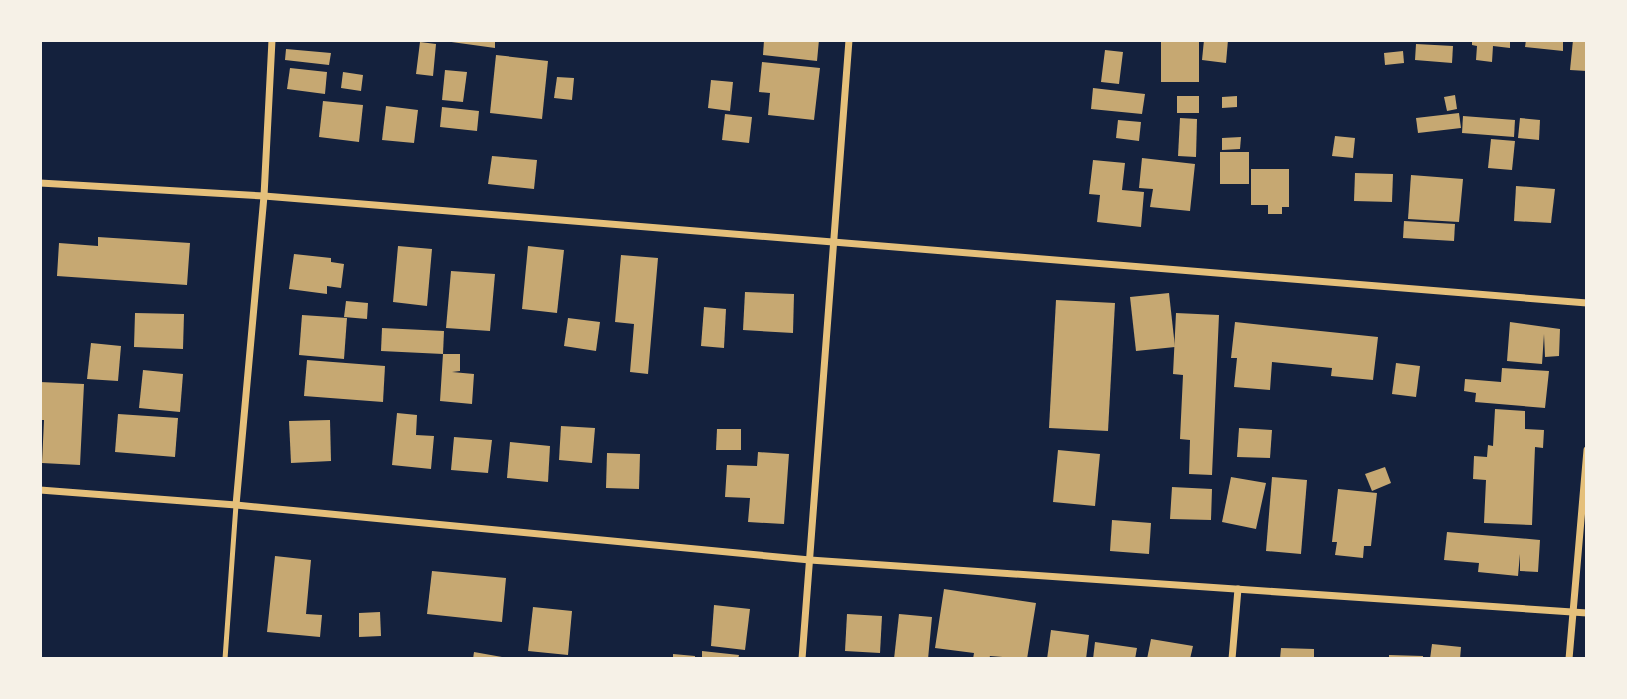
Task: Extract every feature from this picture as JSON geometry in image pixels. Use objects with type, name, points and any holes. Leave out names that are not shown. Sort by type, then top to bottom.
[{"type":"street","points":[[236,505],[264,196],[272,40]]},
{"type":"street","points":[[802,659],[836,243],[849,40]]},
{"type":"street","points":[[40,183],[264,196],[1587,303]]},
{"type":"street","points":[[1569,659],[1587,450]]},
{"type":"street","points":[[40,490],[236,505],[810,559],[1587,613]]},
{"type":"street","points":[[1232,659],[1238,589]]},
{"type":"lane","points":[[225,659],[236,505]]},
{"type":"building","points":[[437,40],[495,40],[495,48]]},
{"type":"building","points":[[764,40],[819,40],[817,61],[763,55]]},
{"type":"building","points":[[1199,40],[1199,82],[1161,82],[1161,42]]},
{"type":"building","points":[[1204,40],[1228,40],[1226,63],[1202,60]]},
{"type":"building","points":[[1472,40],[1510,40],[1510,48],[1493,46],[1492,62],[1476,60],[1477,46],[1472,45]]},
{"type":"building","points":[[1526,40],[1563,40],[1563,51],[1525,47]]},
{"type":"building","points":[[1573,40],[1587,40],[1587,71],[1570,70]]},
{"type":"building","points":[[420,42],[436,44],[433,76],[416,74]]},
{"type":"building","points":[[1416,44],[1453,46],[1452,63],[1415,60]]},
{"type":"building","points":[[286,49],[331,53],[329,65],[285,60]]},
{"type":"building","points":[[1105,50],[1123,52],[1119,84],[1101,82]]},
{"type":"building","points":[[1403,51],[1404,63],[1385,65],[1384,53]]},
{"type":"building","points":[[496,55],[548,61],[542,119],[490,113]]},
{"type":"building","points":[[762,62],[820,68],[814,120],[768,115],[770,93],[759,92]]},
{"type":"building","points":[[290,68],[327,72],[325,94],[287,89]]},
{"type":"building","points":[[445,70],[467,72],[463,102],[442,100]]},
{"type":"building","points":[[343,72],[363,75],[361,91],[341,88]]},
{"type":"building","points":[[557,77],[574,78],[572,100],[554,98]]},
{"type":"building","points":[[711,80],[733,82],[730,111],[708,108]]},
{"type":"building","points":[[1093,88],[1145,94],[1142,114],[1091,109]]},
{"type":"building","points":[[1455,95],[1457,109],[1447,111],[1444,97]]},
{"type":"building","points":[[1177,96],[1199,96],[1199,113],[1177,113]]},
{"type":"building","points":[[1237,96],[1237,107],[1222,108],[1222,97]]},
{"type":"building","points":[[323,101],[363,105],[359,142],[319,137]]},
{"type":"building","points":[[386,106],[418,110],[414,143],[382,140]]},
{"type":"building","points":[[442,107],[479,111],[477,131],[440,127]]},
{"type":"building","points":[[1459,113],[1461,128],[1418,133],[1416,118]]},
{"type":"building","points":[[725,114],[752,117],[749,143],[722,140]]},
{"type":"building","points":[[1463,116],[1515,120],[1514,137],[1462,133]]},
{"type":"building","points":[[1180,118],[1197,119],[1196,157],[1178,156]]},
{"type":"building","points":[[1520,118],[1540,120],[1539,140],[1518,138]]},
{"type":"building","points":[[1118,120],[1141,122],[1139,141],[1116,138]]},
{"type":"building","points":[[1335,136],[1355,138],[1353,158],[1332,156]]},
{"type":"building","points":[[1241,137],[1240,149],[1222,150],[1222,138]]},
{"type":"building","points":[[1491,139],[1515,141],[1512,170],[1488,168]]},
{"type":"building","points":[[1220,152],[1249,152],[1249,184],[1220,184]]},
{"type":"building","points":[[492,156],[537,160],[534,189],[488,184]]},
{"type":"building","points":[[1142,158],[1195,164],[1190,211],[1150,207],[1153,189],[1139,188]]},
{"type":"building","points":[[1093,160],[1125,163],[1122,190],[1144,192],[1141,227],[1097,222],[1100,195],[1089,194]]},
{"type":"building","points":[[1251,169],[1289,169],[1289,207],[1282,207],[1282,214],[1268,214],[1268,205],[1251,205]]},
{"type":"building","points":[[1355,173],[1393,174],[1392,202],[1354,201]]},
{"type":"building","points":[[1411,175],[1463,179],[1459,222],[1408,219]]},
{"type":"building","points":[[1516,186],[1555,189],[1551,223],[1514,221]]},
{"type":"building","points":[[1404,221],[1455,224],[1454,241],[1403,238]]},
{"type":"building","points":[[98,237],[190,243],[187,285],[57,276],[59,243],[98,246]]},
{"type":"building","points":[[398,246],[432,249],[427,306],[393,302]]},
{"type":"building","points":[[528,246],[564,250],[557,313],[522,309]]},
{"type":"building","points":[[294,254],[331,258],[331,262],[344,264],[341,288],[327,286],[327,294],[289,289]]},
{"type":"building","points":[[621,255],[658,258],[648,374],[630,372],[634,324],[615,322]]},
{"type":"building","points":[[451,271],[495,274],[490,331],[446,328]]},
{"type":"building","points":[[745,292],[794,294],[793,333],[743,330]]},
{"type":"building","points":[[1169,293],[1175,347],[1136,351],[1130,297]]},
{"type":"building","points":[[1056,300],[1115,303],[1108,431],[1049,428]]},
{"type":"building","points":[[346,301],[368,303],[367,319],[344,317]]},
{"type":"building","points":[[704,307],[726,309],[724,348],[701,346]]},
{"type":"building","points":[[135,313],[184,314],[183,349],[134,347]]},
{"type":"building","points":[[1176,313],[1219,315],[1212,475],[1189,474],[1190,440],[1180,439],[1183,375],[1173,374]]},
{"type":"building","points":[[302,315],[347,318],[344,359],[299,355]]},
{"type":"building","points":[[568,318],[600,322],[596,351],[564,346]]},
{"type":"building","points":[[1235,322],[1378,337],[1373,380],[1331,376],[1332,368],[1272,362],[1270,390],[1234,387],[1237,358],[1231,358]]},
{"type":"building","points":[[1510,322],[1560,329],[1559,356],[1545,357],[1544,334],[1542,364],[1507,361]]},
{"type":"building","points":[[382,328],[444,331],[443,354],[381,351]]},
{"type":"building","points":[[91,343],[121,346],[118,381],[87,379]]},
{"type":"building","points":[[443,354],[460,354],[460,371],[452,372],[474,374],[472,404],[440,401]]},
{"type":"building","points":[[307,360],[385,366],[383,402],[304,396]]},
{"type":"building","points":[[1396,363],[1420,366],[1416,397],[1392,394]]},
{"type":"building","points":[[1502,368],[1549,371],[1545,408],[1475,402],[1476,393],[1464,391],[1465,379],[1501,382]]},
{"type":"building","points":[[143,370],[183,374],[180,412],[139,408]]},
{"type":"building","points":[[40,382],[84,384],[80,465],[42,463],[44,420],[40,420]]},
{"type":"building","points":[[1495,409],[1525,411],[1525,429],[1544,430],[1543,448],[1535,447],[1532,525],[1484,523],[1486,480],[1473,479],[1474,456],[1487,457],[1488,445],[1493,446]]},
{"type":"building","points":[[397,413],[417,415],[416,435],[434,436],[431,469],[392,465]]},
{"type":"building","points":[[118,414],[178,418],[175,457],[115,452]]},
{"type":"building","points":[[330,420],[331,461],[291,463],[289,421]]},
{"type":"building","points":[[561,426],[595,428],[592,463],[559,460]]},
{"type":"building","points":[[1239,428],[1272,430],[1270,458],[1237,457]]},
{"type":"building","points":[[717,429],[741,429],[741,450],[716,450]]},
{"type":"building","points":[[454,437],[492,440],[488,473],[451,470]]},
{"type":"building","points":[[510,442],[550,446],[548,482],[507,478]]},
{"type":"building","points":[[1058,450],[1100,454],[1095,506],[1053,502]]},
{"type":"building","points":[[758,452],[789,454],[784,524],[748,522],[750,498],[725,497],[727,465],[757,466]]},
{"type":"building","points":[[607,453],[640,454],[639,489],[606,488]]},
{"type":"building","points":[[1385,467],[1391,483],[1372,491],[1365,474]]},
{"type":"building","points":[[1231,477],[1266,483],[1256,529],[1222,522]]},
{"type":"building","points":[[1272,477],[1307,480],[1301,554],[1266,551]]},
{"type":"building","points":[[1172,487],[1212,489],[1211,520],[1170,519]]},
{"type":"building","points":[[1338,489],[1377,493],[1371,546],[1364,546],[1363,558],[1335,555],[1337,542],[1332,542]]},
{"type":"building","points":[[1112,520],[1151,523],[1149,554],[1110,551]]},
{"type":"building","points":[[1447,532],[1540,540],[1538,572],[1520,571],[1520,554],[1518,576],[1478,572],[1479,563],[1444,560]]},
{"type":"building","points":[[275,556],[311,560],[306,614],[322,615],[320,637],[267,632]]},
{"type":"building","points":[[432,571],[506,578],[502,622],[427,614]]},
{"type":"building","points":[[944,589],[1036,603],[1027,659],[990,656],[989,659],[973,659],[974,653],[935,648]]},
{"type":"building","points":[[714,605],[750,609],[745,650],[711,646]]},
{"type":"building","points":[[533,607],[572,611],[568,655],[528,651]]},
{"type":"building","points":[[380,612],[381,636],[359,637],[359,613]]},
{"type":"building","points":[[847,614],[882,616],[880,653],[845,651]]},
{"type":"building","points":[[899,614],[932,617],[928,659],[894,659]]},
{"type":"building","points":[[1051,630],[1089,635],[1086,659],[1047,659]]},
{"type":"building","points":[[1151,639],[1193,646],[1190,659],[1147,659]]},
{"type":"building","points":[[1095,642],[1137,648],[1135,659],[1093,659]]},
{"type":"building","points":[[1432,644],[1461,647],[1460,659],[1430,659]]},
{"type":"building","points":[[1281,648],[1314,649],[1314,659],[1280,659]]},
{"type":"building","points":[[702,651],[739,655],[738,659],[702,659]]},
{"type":"building","points":[[474,652],[502,657],[502,659],[473,659]]},
{"type":"building","points":[[673,654],[695,656],[695,659],[673,659]]},
{"type":"building","points":[[1389,655],[1423,656],[1423,659],[1389,659]]}]
